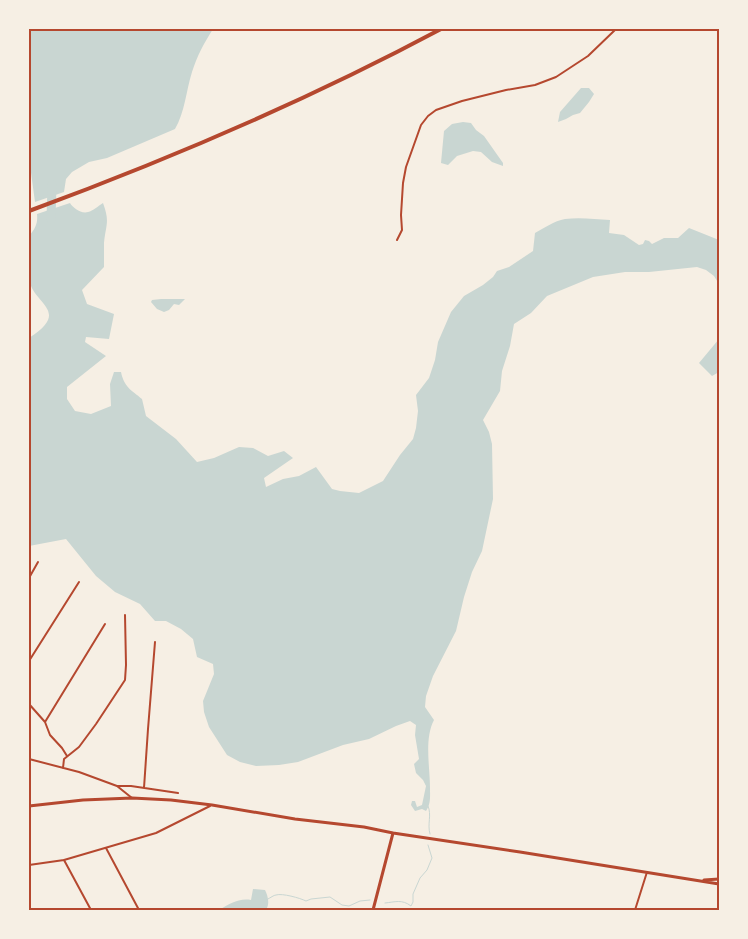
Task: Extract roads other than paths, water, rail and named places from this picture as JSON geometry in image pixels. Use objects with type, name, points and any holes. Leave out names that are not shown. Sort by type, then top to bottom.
[{"type":"highway","points":[[29,211],[254,121],[441,29]]},
{"type":"main road","points":[[29,806],[83,800],[132,798],[171,800],[295,819],[364,827],[719,884]]},
{"type":"main road","points":[[374,910],[393,833]]},
{"type":"main road","points":[[698,881],[719,879]]},
{"type":"street","points":[[397,240],[402,230],[403,183],[406,167],[421,126],[428,116],[436,110],[462,101],[535,85],[556,77],[588,56],[616,29]]},
{"type":"street","points":[[29,578],[38,562]]},
{"type":"street","points":[[29,661],[79,582]]},
{"type":"street","points":[[63,768],[64,758],[79,747],[125,680],[125,615]]},
{"type":"street","points":[[45,722],[105,624]]},
{"type":"street","points":[[144,788],[154,642]]},
{"type":"street","points":[[29,704],[45,722],[50,736],[67,756]]},
{"type":"street","points":[[29,759],[79,772],[117,786],[132,798]]},
{"type":"street","points":[[117,786],[131,786],[178,793]]},
{"type":"street","points":[[29,865],[64,860],[156,833],[212,805]]},
{"type":"street","points":[[106,848],[139,910]]},
{"type":"street","points":[[64,860],[91,910]]},
{"type":"street","points":[[635,910],[647,872]]},
{"type":"waterway","points":[[51,219],[52,185]]},
{"type":"waterway","points":[[428,806],[430,834]]},
{"type":"waterway","points":[[385,903],[401,902],[411,906],[413,894],[432,858],[428,845]]},
{"type":"waterway","points":[[268,899],[274,895],[291,896],[306,901],[330,897],[342,905],[349,906],[360,901],[370,900]]}]
